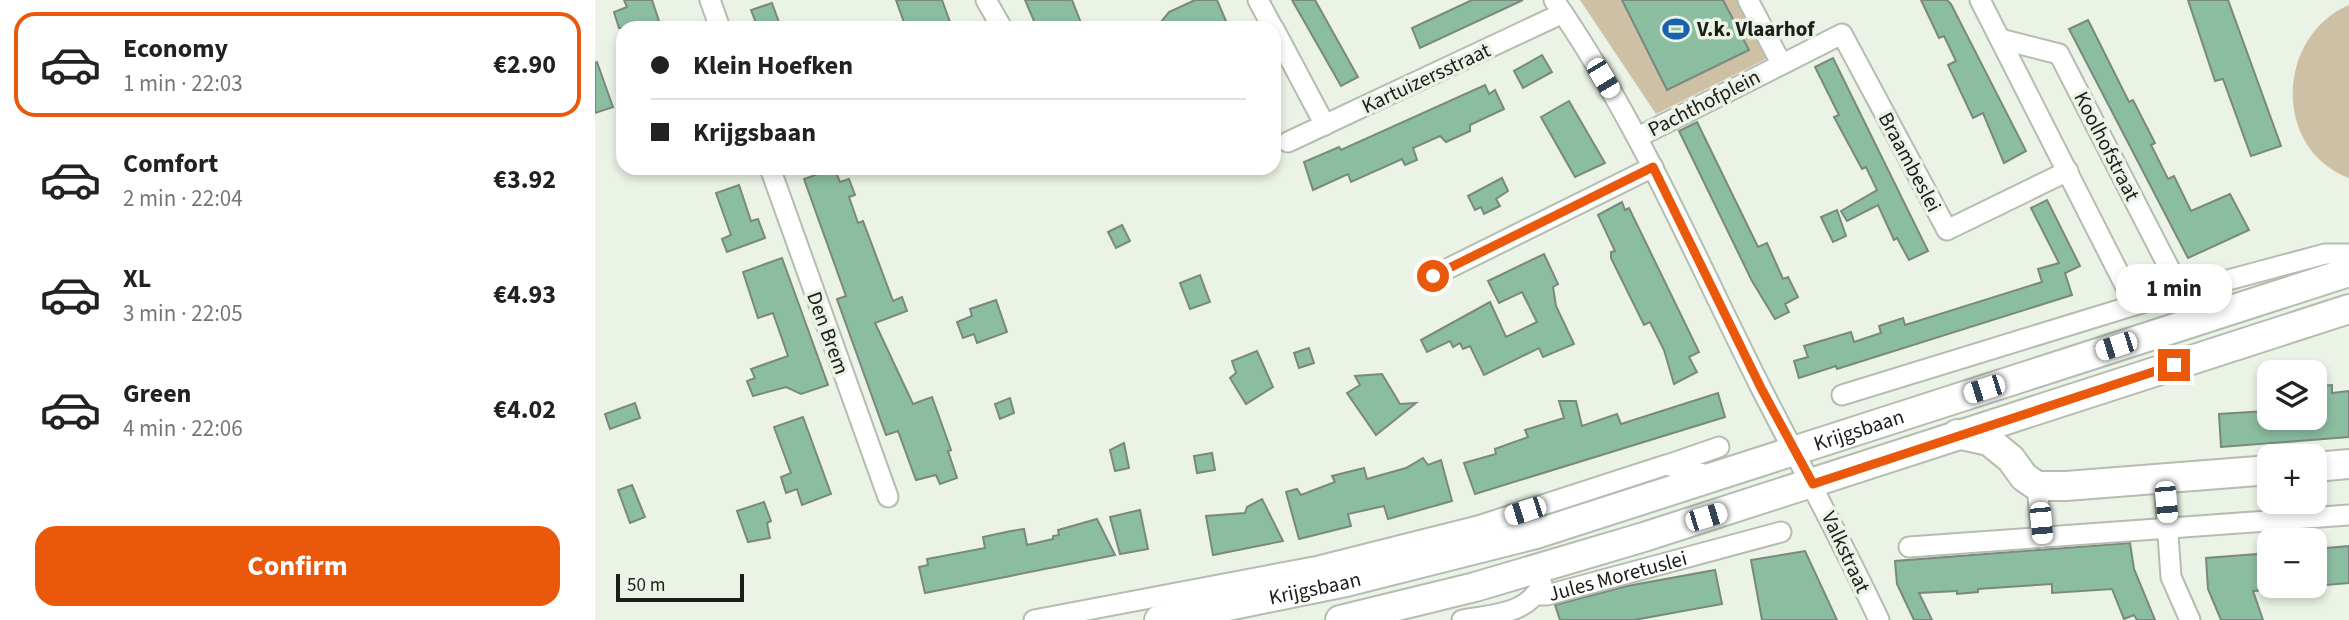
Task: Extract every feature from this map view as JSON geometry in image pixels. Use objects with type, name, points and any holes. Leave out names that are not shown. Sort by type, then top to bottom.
[{"type":"main road","name":"Krijgsbaan","points":[[1159,620],[1431,562],[1573,523],[2349,272]]},
{"type":"main road","name":"Krijgsbaan","points":[[1340,620],[1547,566],[1813,484],[1957,434],[2349,309]]},
{"type":"main road","points":[[2011,459],[2012,435],[2023,413]]},
{"type":"main road","points":[[1957,434],[1989,441],[2011,459],[2024,477],[2038,486],[2257,471]]},
{"type":"main road","points":[[2327,466],[2349,464]]},
{"type":"street","points":[[710,0],[718,21]]},
{"type":"street","points":[[986,0],[998,21]]},
{"type":"street","points":[[1258,0],[1270,21]]},
{"type":"street","name":"Pachthofplein","points":[[1638,137],[1781,63],[1748,0]]},
{"type":"street","points":[[1980,0],[2135,305]]},
{"type":"street","name":"Kartuizersstraat","points":[[1288,142],[1559,7]]},
{"type":"street","name":"Valkstraat","points":[[1559,7],[1638,137],[1879,620]]},
{"type":"street","name":"Braambeslei","points":[[1781,63],[1842,34],[1947,230],[2068,171]]},
{"type":"street","name":"Koolhofstraat","points":[[2000,39],[2059,54],[2182,293]]},
{"type":"street","points":[[1281,42],[1325,125]]},
{"type":"street","points":[[1433,276],[1653,167]]},
{"type":"street","name":"Den Brem","points":[[772,175],[887,497]]},
{"type":"street","points":[[1842,395],[2135,305],[2325,254],[2349,254]]},
{"type":"street","points":[[1034,620],[1319,566],[1478,526],[1719,447]]},
{"type":"street","points":[[1666,465],[1716,477]]},
{"type":"street","points":[[2164,478],[2171,577],[2190,620]]},
{"type":"street","points":[[2038,486],[2042,538]]},
{"type":"street","points":[[1909,547],[2349,515]]},
{"type":"street","name":"Jules Moretuslei","points":[[1536,595],[1547,595],[1781,532]]},
{"type":"street","name":"Jules Moretuslei","points":[[1462,620],[1524,607],[1536,595],[1547,566]]},
{"type":"shaded area","name":"V.k. Vlaarhof","points":[[1580,0],[1737,0],[1768,58],[1656,114]]},
{"type":"shaded area","points":[[2349,5],[2349,178],[2324,164],[2306,143],[2296,119],[2293,92],[2297,66],[2307,41],[2325,20]]},
{"type":"building","points":[[624,0],[652,0],[659,21],[617,21],[614,12],[627,7]]},
{"type":"building","points":[[896,0],[942,0],[950,21],[904,21]]},
{"type":"building","points":[[1025,0],[1072,0],[1080,21],[1034,21]]},
{"type":"building","points":[[1195,0],[1217,0],[1226,21],[1162,21],[1169,12]]},
{"type":"building","points":[[1292,0],[1315,0],[1358,77],[1341,86]]},
{"type":"building","points":[[1472,0],[1523,0],[1420,48],[1412,28]]},
{"type":"building","points":[[1622,0],[1723,0],[1749,50],[1667,90]]},
{"type":"building","points":[[1921,0],[1947,0],[1951,4],[2026,151],[2004,163],[1983,113],[1973,118],[1948,65],[1956,61],[1944,36],[1939,38]]},
{"type":"building","points":[[2188,0],[2228,0],[2281,146],[2251,156],[2223,79],[2215,81]]},
{"type":"building","points":[[772,3],[778,21],[755,21],[751,10]]},
{"type":"building","points":[[2088,20],[2129,102],[2133,100],[2155,143],[2151,145],[2168,179],[2174,176],[2191,211],[2230,194],[2249,230],[2188,258],[2069,29]]},
{"type":"building","points":[[1542,55],[1552,72],[1523,88],[1514,71]]},
{"type":"building","points":[[1833,58],[1928,251],[1909,260],[1897,238],[1894,240],[1878,205],[1847,221],[1841,211],[1877,190],[1866,167],[1862,169],[1834,117],[1839,115],[1815,67]]},
{"type":"building","points":[[597,62],[613,107],[595,113],[595,63]]},
{"type":"building","points":[[1485,85],[1489,94],[1495,90],[1504,109],[1470,125],[1470,131],[1446,142],[1440,136],[1413,148],[1417,160],[1405,165],[1402,159],[1351,182],[1348,174],[1313,190],[1304,162],[1339,147],[1341,150]]},
{"type":"building","points":[[1569,101],[1605,163],[1575,177],[1541,117]]},
{"type":"building","points":[[1697,122],[1758,247],[1767,243],[1783,279],[1788,277],[1798,297],[1785,304],[1789,312],[1775,319],[1752,281],[1679,131]]},
{"type":"building","points":[[815,175],[837,175],[840,182],[849,179],[855,195],[849,197],[858,223],[863,221],[893,301],[902,297],[907,311],[875,323],[913,404],[932,397],[951,450],[948,451],[957,478],[940,484],[936,475],[916,480],[898,431],[886,435],[837,299],[846,296],[804,179]]},
{"type":"building","points":[[1502,178],[1508,191],[1496,199],[1500,206],[1484,214],[1481,207],[1475,210],[1468,196]]},
{"type":"building","points":[[739,185],[751,221],[758,219],[765,238],[727,252],[722,239],[731,235],[716,193]]},
{"type":"building","points":[[2047,200],[2080,266],[2065,273],[2072,295],[1837,369],[1836,366],[1799,378],[1794,361],[1808,357],[1804,346],[1851,332],[1854,342],[1881,333],[1879,326],[1903,318],[1905,325],[2042,282],[2038,269],[2059,263],[2031,208]]},
{"type":"building","points":[[1622,202],[1625,210],[1629,208],[1699,352],[1689,357],[1697,372],[1674,384],[1664,350],[1650,322],[1644,325],[1611,258],[1611,252],[1615,251],[1598,215]]},
{"type":"building","points":[[1837,210],[1846,236],[1833,242],[1821,217]]},
{"type":"building","points":[[1122,225],[1130,241],[1116,248],[1108,232]]},
{"type":"building","points":[[1544,254],[1558,284],[1553,287],[1556,306],[1574,344],[1543,357],[1539,348],[1484,375],[1470,346],[1463,349],[1460,343],[1453,347],[1450,341],[1427,352],[1421,340],[1490,302],[1506,337],[1537,322],[1522,292],[1499,303],[1488,281]]},
{"type":"building","points":[[782,258],[828,385],[801,394],[786,387],[753,396],[747,381],[755,378],[751,369],[788,356],[773,313],[758,318],[743,272]]},
{"type":"building","points":[[1200,275],[1210,302],[1190,309],[1180,283]]},
{"type":"building","points":[[996,300],[1007,332],[977,343],[974,334],[963,338],[957,322],[972,316],[970,309]]},
{"type":"building","points":[[1309,348],[1314,363],[1299,368],[1294,353]]},
{"type":"building","points":[[1257,351],[1273,387],[1246,404],[1230,378],[1236,373],[1232,361]]},
{"type":"building","points":[[1382,374],[1400,404],[1416,403],[1376,435],[1347,393],[1360,385],[1355,376]]},
{"type":"building","points":[[2327,385],[2332,385],[2332,393],[2349,391],[2349,437],[2221,447],[2219,414],[2257,412],[2257,430],[2327,430]]},
{"type":"building","points":[[1718,393],[1725,417],[1475,494],[1464,463],[1496,454],[1495,449],[1528,437],[1525,430],[1564,418],[1559,401],[1576,401],[1582,426],[1617,414],[1621,424]]},
{"type":"building","points":[[1010,398],[1014,413],[1000,419],[995,404]]},
{"type":"building","points":[[635,403],[640,418],[610,429],[605,414]]},
{"type":"building","points":[[803,417],[831,494],[802,505],[797,489],[786,493],[781,477],[791,473],[774,427]]},
{"type":"building","points":[[1124,443],[1129,468],[1115,471],[1110,450]]},
{"type":"building","points":[[1212,453],[1215,470],[1197,473],[1194,456]]},
{"type":"building","points":[[1423,458],[1428,465],[1441,460],[1452,501],[1388,519],[1384,506],[1348,514],[1351,526],[1299,539],[1286,492],[1297,489],[1301,495],[1335,482],[1332,476],[1364,468],[1367,479],[1406,468]]},
{"type":"building","points":[[632,485],[645,517],[630,523],[618,490]]},
{"type":"building","points":[[1262,499],[1283,541],[1213,555],[1206,516],[1245,513],[1247,507]]},
{"type":"building","points":[[764,502],[771,521],[767,523],[770,538],[748,542],[737,511]]},
{"type":"building","points":[[1140,510],[1148,549],[1120,554],[1110,517]]},
{"type":"building","points":[[1097,519],[1115,555],[925,593],[919,567],[928,565],[927,559],[985,548],[983,537],[1011,531],[1024,529],[1027,545],[1053,539],[1053,536],[1059,535],[1058,530]]},
{"type":"building","points":[[2130,543],[2134,569],[2155,620],[2137,620],[2134,615],[2124,619],[2112,589],[2052,593],[2052,584],[1978,589],[1978,592],[1957,594],[1957,591],[1919,593],[1932,620],[1914,620],[1897,584],[1895,561]]},
{"type":"building","points":[[2349,546],[2349,583],[2327,585],[2327,548]]},
{"type":"building","points":[[1805,551],[1837,620],[1762,620],[1751,560]]},
{"type":"building","points":[[2257,554],[2257,591],[2253,591],[2263,620],[2221,620],[2208,589],[2206,558]]},
{"type":"building","points":[[1715,570],[1722,604],[1634,620],[1560,620],[1555,605],[1627,586]]},
{"type":"place","name":"V.k. Vlaarhof","points":[[1676,29]]},
{"type":"route","points":[[1433,276],[1653,167],[1761,388],[1813,484],[1957,434],[2174,365]]}]
